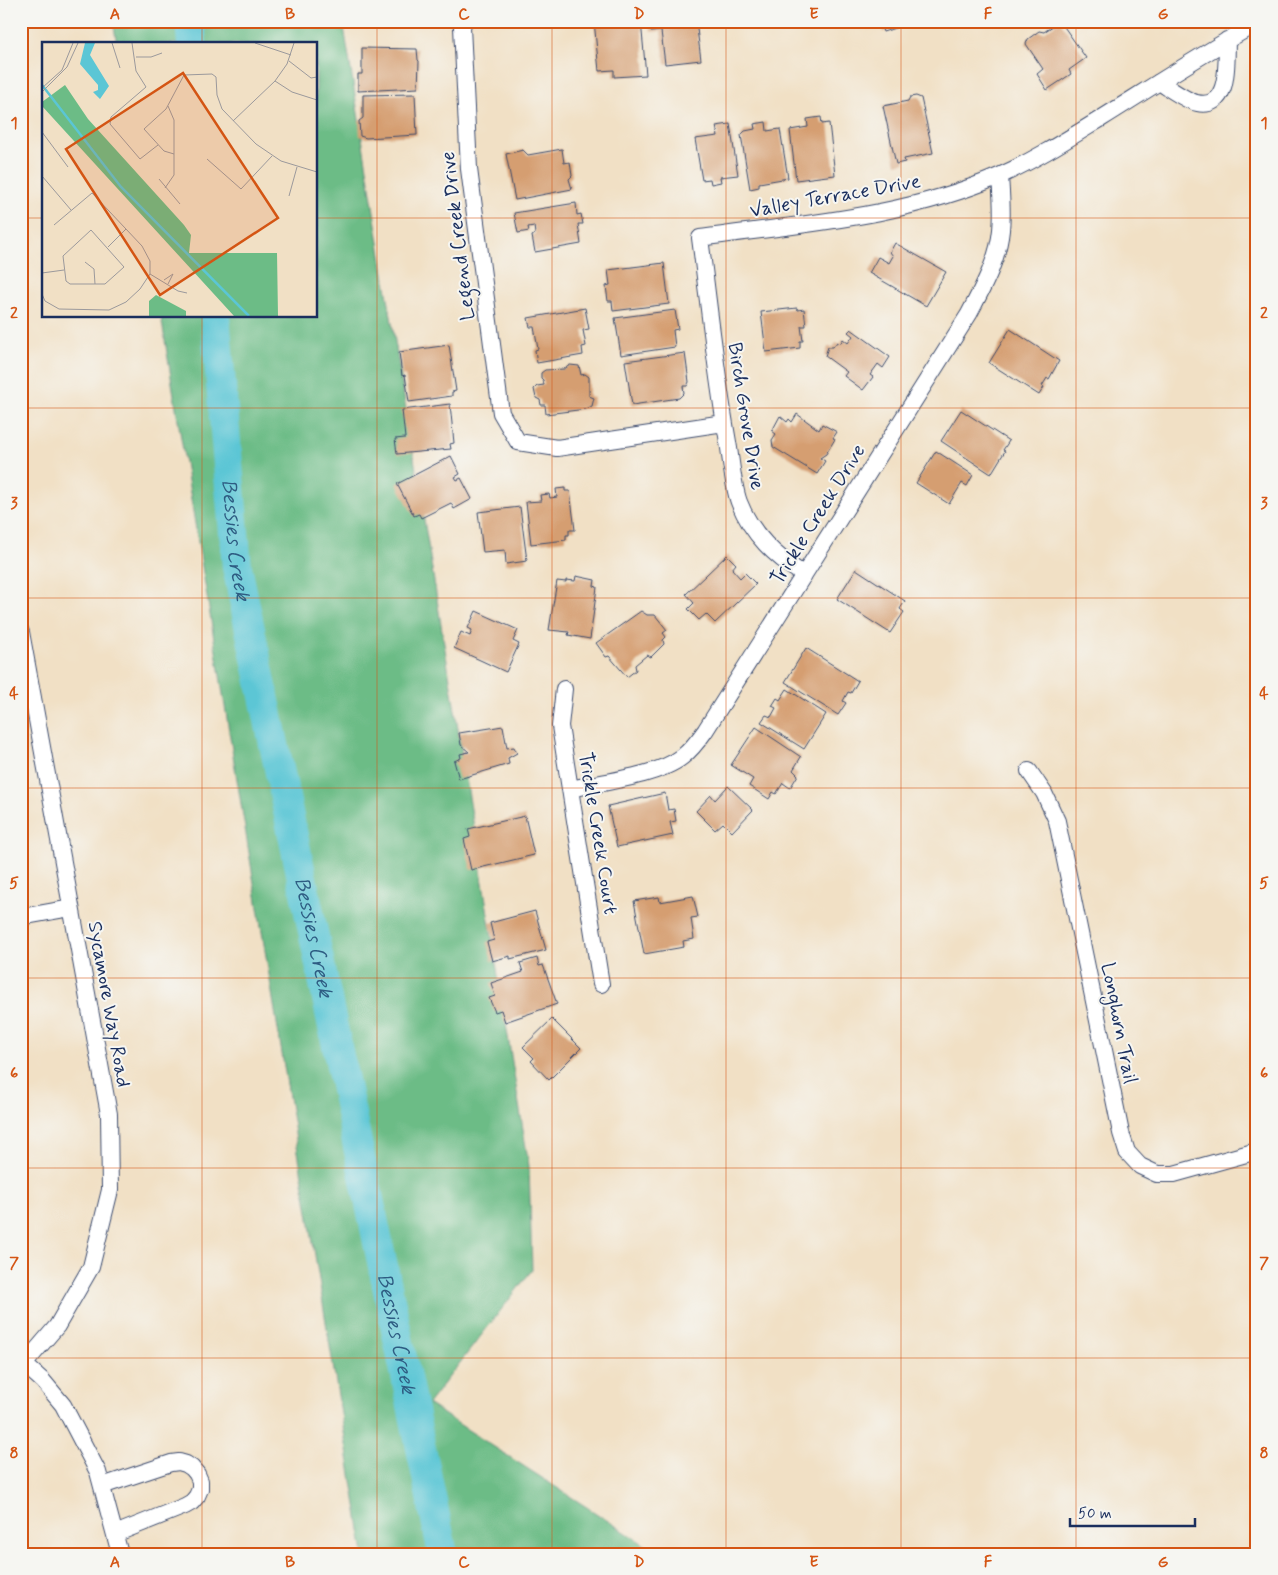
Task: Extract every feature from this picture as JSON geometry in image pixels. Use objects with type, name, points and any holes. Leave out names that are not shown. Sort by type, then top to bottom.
[{"type":"street","name":"Legend Creek Drive","points":[[464,21],[462,27],[470,179],[500,413],[518,442],[557,448],[724,423]]},
{"type":"street","name":"Valley Terrace Drive","points":[[700,238],[862,216],[953,194],[1000,176],[1050,150],[1257,23]]},
{"type":"street","points":[[1159,82],[1195,103],[1207,104],[1216,100],[1223,91],[1227,40]]},
{"type":"street","name":"Trickle Creek Drive","points":[[571,789],[667,766],[682,758],[705,731],[970,314],[992,267],[1001,230],[1000,176]]},
{"type":"street","name":"Birch Grove Drive","points":[[700,238],[724,423],[738,501],[750,524],[764,544],[783,561],[804,575]]},
{"type":"street","name":"Sycamore Way Road","points":[[21,632],[108,1114],[110,1190],[91,1267],[57,1326],[23,1366]]},
{"type":"street","name":"Trickle Creek Court","points":[[564,689],[560,726],[602,984]]},
{"type":"street","name":"Longhorn Trail","points":[[1029,771],[1044,792],[1057,821],[1121,1133],[1127,1152],[1140,1166],[1157,1174],[1174,1174],[1257,1151]]},
{"type":"street","points":[[21,917],[71,908]]},
{"type":"street","points":[[23,1366],[42,1381],[64,1405],[98,1472],[120,1554]]},
{"type":"street","points":[[102,1486],[179,1462],[192,1468],[200,1482],[200,1489],[192,1502],[115,1534]]},
{"type":"green space","points":[[113,21],[343,21],[529,1166],[532,1270],[428,1404],[659,1554],[364,1554],[161,318],[318,318],[318,42],[117,42]]},
{"type":"building","points":[[594,21],[641,21],[646,75],[614,77],[614,70],[599,71]]},
{"type":"building","points":[[649,21],[696,21],[701,60],[665,64],[661,31],[651,32]]},
{"type":"building","points":[[879,21],[900,21],[901,26],[883,32]]},
{"type":"building","points":[[1060,21],[1086,58],[1069,70],[1071,74],[1047,90],[1037,74],[1043,69],[1026,44],[1028,39],[1039,31],[1044,32]]},
{"type":"building","points":[[362,48],[417,49],[419,61],[418,88],[358,91],[358,74],[362,74]]},
{"type":"building","points":[[415,94],[417,135],[366,138],[360,136],[359,121],[363,118],[363,95]]},
{"type":"building","points":[[916,96],[921,98],[933,153],[904,159],[905,162],[896,164],[883,106],[908,101],[910,97]]},
{"type":"building","points":[[821,117],[822,124],[829,123],[835,175],[796,180],[790,130],[808,127],[807,119]]},
{"type":"building","points":[[766,122],[767,131],[780,129],[788,178],[759,183],[759,187],[750,189],[741,135],[745,131],[755,129],[754,124]]},
{"type":"building","points":[[730,124],[738,175],[720,177],[721,182],[711,184],[710,179],[702,180],[695,139],[718,136],[716,126]]},
{"type":"building","points":[[562,149],[564,163],[570,162],[572,176],[569,179],[572,189],[515,200],[506,154],[523,150],[528,155]]},
{"type":"building","points":[[576,203],[577,215],[581,214],[583,224],[578,224],[581,244],[535,252],[532,236],[535,234],[534,226],[528,227],[529,231],[518,233],[514,213]]},
{"type":"building","points":[[895,243],[946,272],[926,306],[869,273],[878,257],[889,263],[893,256],[890,252]]},
{"type":"building","points":[[664,263],[669,304],[613,311],[612,301],[608,301],[606,286],[610,285],[608,270]]},
{"type":"building","points":[[585,308],[589,329],[583,330],[586,346],[582,347],[583,355],[537,363],[535,350],[538,349],[534,327],[530,327],[528,318]]},
{"type":"building","points":[[797,308],[798,310],[804,309],[806,326],[801,326],[803,341],[800,341],[800,348],[766,352],[761,312]]},
{"type":"building","points":[[675,310],[678,329],[673,330],[675,347],[621,355],[615,318]]},
{"type":"building","points":[[851,329],[890,357],[883,368],[878,364],[870,375],[873,377],[863,390],[844,376],[847,372],[825,356],[828,347],[833,347],[837,342],[840,344],[843,339],[848,343],[853,336],[848,332]]},
{"type":"building","points":[[1010,329],[1059,361],[1049,379],[1047,378],[1042,386],[1044,387],[1039,395],[989,363]]},
{"type":"building","points":[[449,345],[456,391],[452,392],[452,396],[409,402],[405,375],[402,376],[399,352]]},
{"type":"building","points":[[685,353],[689,382],[687,386],[683,386],[684,393],[679,398],[632,405],[625,361]]},
{"type":"building","points":[[570,365],[579,366],[581,375],[585,374],[589,377],[589,396],[594,398],[592,406],[586,409],[546,414],[545,405],[541,405],[540,400],[536,398],[534,389],[537,386],[544,385],[541,373],[545,370],[564,369]]},
{"type":"building","points":[[450,404],[454,443],[450,444],[451,449],[397,454],[395,439],[405,438],[402,410]]},
{"type":"building","points":[[961,410],[1009,441],[991,474],[941,441]]},
{"type":"building","points":[[797,414],[819,430],[822,424],[837,432],[826,454],[820,458],[825,461],[817,474],[773,447],[772,440],[776,434],[772,431],[780,416],[787,422],[789,419],[792,422]]},
{"type":"building","points":[[936,451],[973,475],[967,486],[962,483],[949,504],[916,483]]},
{"type":"building","points":[[451,456],[460,474],[455,477],[457,480],[461,478],[472,499],[454,509],[451,503],[421,518],[419,514],[414,516],[397,484]]},
{"type":"building","points":[[565,488],[565,491],[570,491],[575,530],[569,530],[566,540],[531,544],[526,502],[541,501],[540,495],[549,494],[550,498],[557,497],[556,489]]},
{"type":"building","points":[[520,507],[527,561],[506,564],[505,550],[483,552],[478,512]]},
{"type":"building","points":[[727,555],[736,564],[732,569],[740,578],[745,573],[756,584],[715,623],[706,614],[699,620],[688,609],[694,603],[686,594]]},
{"type":"building","points":[[856,569],[905,601],[900,609],[904,612],[890,633],[837,599]]},
{"type":"building","points":[[576,576],[595,580],[594,586],[597,587],[590,639],[568,635],[569,632],[549,630],[557,581],[575,581]]},
{"type":"building","points":[[476,611],[518,630],[513,641],[519,644],[506,672],[454,648],[461,632],[470,636],[472,630],[468,628]]},
{"type":"building","points":[[641,611],[647,615],[655,615],[667,630],[663,633],[666,637],[663,640],[664,644],[651,657],[647,655],[635,665],[636,670],[627,677],[609,656],[606,657],[596,643]]},
{"type":"building","points":[[806,648],[858,681],[851,693],[848,692],[843,701],[846,703],[838,715],[785,682]]},
{"type":"building","points":[[787,689],[826,714],[804,749],[761,722],[766,715],[771,717],[776,708],[772,706],[777,698],[780,700]]},
{"type":"building","points":[[503,726],[507,748],[514,747],[517,753],[508,758],[509,764],[459,779],[454,761],[461,758],[460,754],[469,752],[461,745],[459,733]]},
{"type":"building","points":[[756,727],[801,757],[793,770],[798,775],[790,788],[783,783],[776,794],[773,792],[769,799],[749,786],[753,779],[731,765]]},
{"type":"building","points":[[728,786],[753,810],[732,832],[723,823],[715,830],[696,811],[711,795],[715,800]]},
{"type":"building","points":[[665,793],[668,810],[674,809],[676,821],[670,822],[673,835],[617,847],[608,806]]},
{"type":"building","points":[[525,816],[534,855],[471,870],[464,839],[470,837],[468,829]]},
{"type":"building","points":[[693,896],[698,917],[691,918],[694,939],[683,941],[684,947],[644,954],[634,901],[659,897],[660,902]]},
{"type":"building","points":[[535,911],[546,950],[510,959],[510,956],[492,961],[487,942],[494,940],[490,923]]},
{"type":"building","points":[[537,958],[539,966],[543,965],[557,1004],[505,1022],[501,1010],[495,1012],[489,998],[495,996],[491,983],[523,972],[520,963]]},
{"type":"building","points":[[552,1019],[581,1048],[549,1080],[531,1061],[534,1058],[523,1047]]},
{"type":"waterway","name":"Bessies Creek","points":[[190,21],[192,42]]},
{"type":"waterway","name":"Bessies Creek","points":[[215,318],[237,567],[443,1554]]}]
